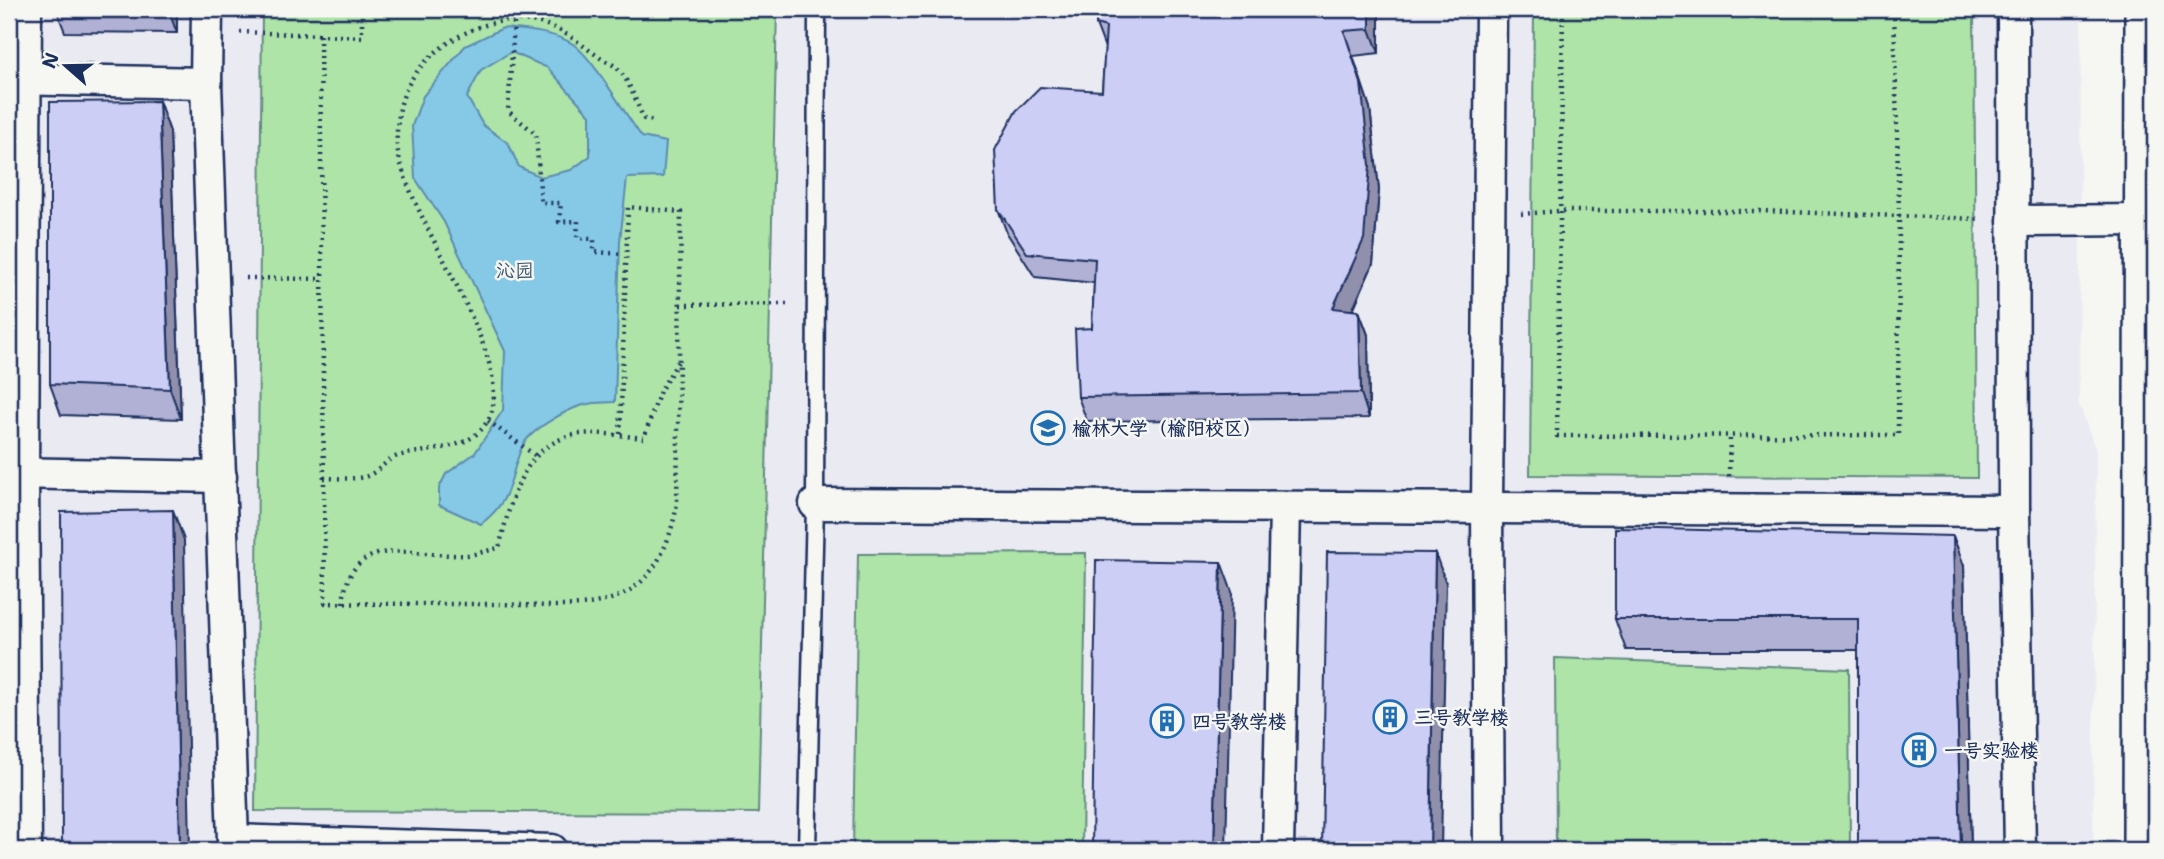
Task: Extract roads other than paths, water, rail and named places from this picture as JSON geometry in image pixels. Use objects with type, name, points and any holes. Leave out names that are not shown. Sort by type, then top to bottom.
[{"type":"street","points":[[26,9],[17,79],[16,473],[26,850]]},
{"type":"street","points":[[1489,850],[1487,509],[1491,9]]},
{"type":"street","points":[[2013,9],[2014,511],[2020,850]]},
{"type":"street","points":[[2142,850],[2144,9]]},
{"type":"street","points":[[207,20],[206,83],[233,845],[552,850]]},
{"type":"street","points":[[17,79],[206,83]]},
{"type":"street","points":[[2013,220],[2142,220]]},
{"type":"street","points":[[16,473],[221,477]]},
{"type":"street","points":[[815,504],[2014,511]]},
{"type":"street","points":[[1278,850],[1285,508]]},
{"type":"lane","points":[[807,850],[815,504],[817,9]]},
{"type":"water","points":[[503,28],[539,32],[565,40],[573,44],[591,62],[642,137],[666,142],[663,177],[627,178],[620,241],[615,402],[580,406],[560,415],[531,435],[521,449],[504,498],[481,524],[439,505],[439,488],[446,474],[475,453],[503,410],[505,351],[444,222],[415,178],[412,126],[423,96],[465,46]],"holes":[[[511,52],[548,68],[590,115],[590,156],[571,170],[541,177],[519,167],[508,143],[483,125],[467,97],[481,70]]]},
{"type":"place","name":"榆林大学（榆阳校区）","points":[[1048,428]]},
{"type":"place","name":"三号教学楼","points":[[1390,717]]},
{"type":"place","name":"四号教学楼","points":[[1167,721]]},
{"type":"place","name":"一号实验楼","points":[[1919,750]]},
{"type":"park label","name":"沁园","points":[[515,270]]}]
